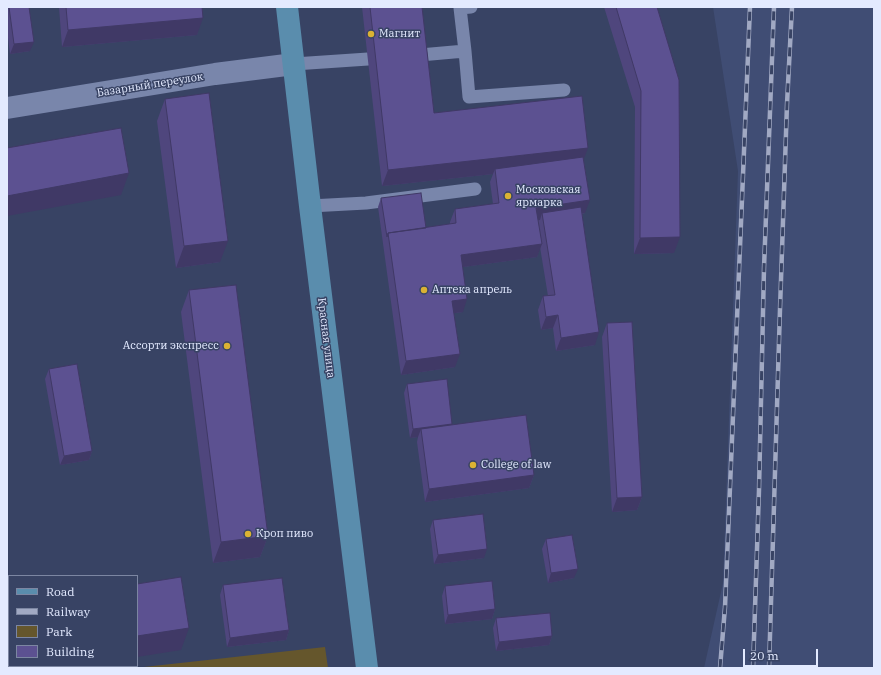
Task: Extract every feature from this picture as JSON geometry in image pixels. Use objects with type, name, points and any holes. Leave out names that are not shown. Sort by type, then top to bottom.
[{"type":"main road","name":"Красная улица","points":[[287,7],[367,668]]},
{"type":"street","name":"Базарный переулок","points":[[7,108],[215,74],[294,64]]},
{"type":"lane","points":[[471,7],[460,8],[469,97],[564,90]]},
{"type":"lane","points":[[420,55],[465,51]]},
{"type":"lane","points":[[294,64],[368,59]]},
{"type":"lane","points":[[310,206],[366,203],[475,188]]},
{"type":"shaded area","points":[[713,7],[874,7],[874,668],[704,668],[723,583],[738,171]]},
{"type":"green space","points":[[325,647],[328,668],[135,668]]},
{"type":"building","points":[[9,7],[29,7],[34,42],[14,44]]},
{"type":"building","points":[[66,7],[202,7],[203,18],[68,30]]},
{"type":"building","points":[[370,7],[422,7],[434,113],[582,96],[588,148],[388,170]]},
{"type":"building","points":[[616,7],[657,7],[679,80],[680,237],[640,238],[641,91]]},
{"type":"building","points":[[209,93],[228,241],[184,246],[165,99]]},
{"type":"building","points":[[121,128],[129,173],[7,196],[7,148]]},
{"type":"building","points":[[583,157],[590,200],[536,208],[542,244],[461,255],[467,299],[452,301],[460,354],[406,361],[388,233],[456,223],[455,209],[499,203],[495,169]]},
{"type":"building","points":[[421,193],[426,228],[388,233],[387,237],[381,198]]},
{"type":"building","points":[[581,207],[599,332],[561,338],[558,315],[546,317],[543,296],[555,295],[542,213]]},
{"type":"building","points":[[236,285],[268,536],[221,542],[189,290]]},
{"type":"building","points":[[632,322],[642,497],[617,498],[607,323]]},
{"type":"building","points":[[77,364],[92,451],[64,456],[49,369]]},
{"type":"building","points":[[447,379],[452,424],[413,429],[407,384]]},
{"type":"building","name":"College of law","points":[[526,415],[534,475],[429,489],[421,429]]},
{"type":"building","points":[[483,514],[487,549],[438,555],[433,520]]},
{"type":"building","points":[[572,535],[578,569],[551,573],[546,539]]},
{"type":"building","points":[[181,577],[189,628],[138,636],[138,584]]},
{"type":"building","points":[[282,578],[289,630],[230,638],[223,585]]},
{"type":"building","points":[[492,581],[495,609],[448,615],[445,586]]},
{"type":"building","points":[[8,604],[8,657],[7,657]]},
{"type":"building","points":[[550,613],[552,636],[499,642],[496,618]]},
{"type":"railway","points":[[720,668],[725,607],[750,7]]},
{"type":"railway","points":[[753,668],[764,268],[774,7]]},
{"type":"railway","points":[[769,668],[787,104],[792,7]]},
{"type":"place","name":"Магнит","points":[[371,34]]},
{"type":"place","name":"Московская ярмарка","points":[[508,196]]},
{"type":"place","name":"Аптека апрель","points":[[424,290]]},
{"type":"place","name":"Ассорти экспресс","points":[[227,346]]},
{"type":"place","name":"College of law","points":[[473,465]]},
{"type":"place","name":"Кроп пиво","points":[[248,534]]}]
